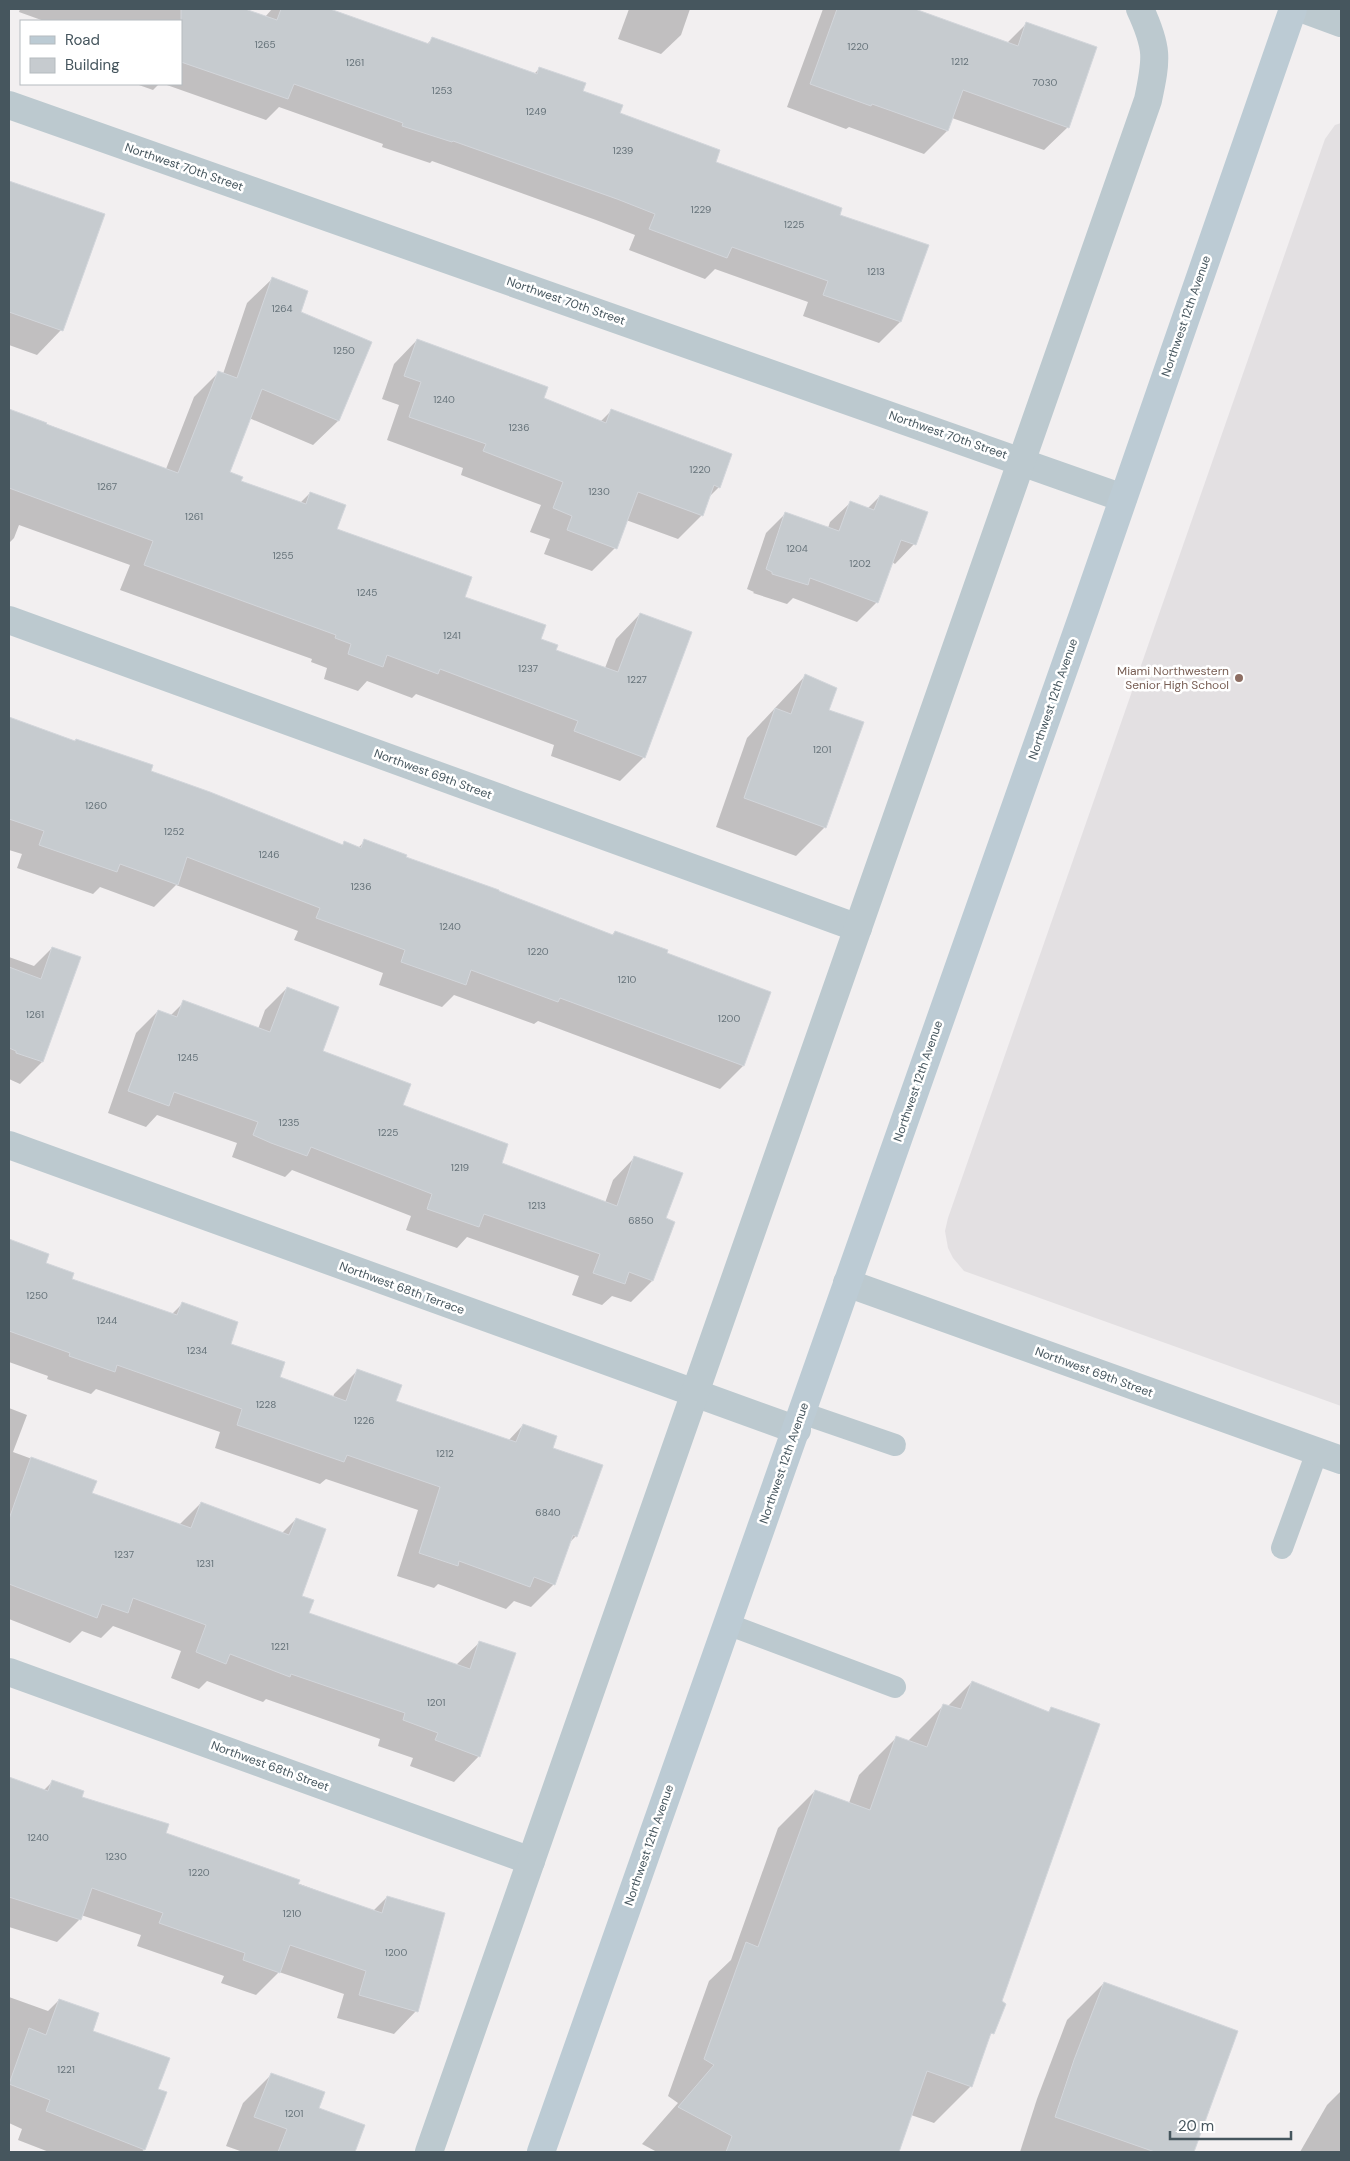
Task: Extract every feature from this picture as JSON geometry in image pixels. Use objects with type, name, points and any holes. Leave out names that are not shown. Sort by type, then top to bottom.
[{"type":"main road","name":"Northwest 12th Avenue","points":[[541,2152],[1123,498],[1293,9]]},
{"type":"street","points":[[429,2152],[1148,100],[1156,62],[1152,36],[1140,9]]},
{"type":"street","points":[[1302,9],[1341,24]]},
{"type":"street","name":"Northwest 70th Street","points":[[9,105],[1123,498]]},
{"type":"street","name":"Northwest 69th Street","points":[[9,620],[858,928]]},
{"type":"street","name":"Northwest 68th Terrace","points":[[9,1145],[694,1394],[799,1421]]},
{"type":"street","name":"Northwest 69th Street","points":[[847,1283],[1329,1456]]},
{"type":"street","name":"Northwest 68th Street","points":[[9,1672],[531,1861]]},
{"type":"lane","points":[[799,1421],[895,1445]]},
{"type":"lane","points":[[1282,1548],[1329,1456]]},
{"type":"lane","points":[[727,1624],[895,1687]]},
{"type":"shaded area","name":"Miami Northwestern Senior High School","points":[[1341,123],[1341,1406],[964,1271],[953,1258],[948,1248],[945,1231],[1325,139],[1335,125]]},
{"type":"building","points":[[181,9],[245,9],[277,20],[281,9],[330,9],[429,44],[432,37],[537,74],[539,67],[586,83],[583,91],[623,105],[620,113],[720,150],[716,162],[842,208],[840,215],[929,245],[901,322],[823,295],[828,281],[732,247],[727,258],[649,229],[655,214],[617,199],[453,141],[402,126],[403,123],[294,84],[288,99],[182,62]]},
{"type":"building","points":[[837,9],[915,9],[1018,46],[1026,22],[1097,47],[1069,128],[963,90],[948,131],[810,84]]},
{"type":"building","points":[[9,181],[105,214],[63,331],[9,312]]},
{"type":"building","points":[[272,277],[308,291],[301,312],[372,342],[339,421],[262,389],[230,472],[243,477],[241,481],[306,504],[310,492],[346,505],[337,529],[472,577],[465,597],[546,625],[541,639],[558,645],[556,650],[618,672],[640,613],[692,632],[645,758],[574,731],[578,721],[440,669],[438,674],[387,655],[383,667],[348,654],[351,644],[335,638],[336,635],[144,565],[153,541],[9,488],[9,409],[178,473],[218,371],[237,378]]},
{"type":"building","points":[[417,339],[548,387],[544,398],[606,423],[611,409],[732,454],[720,488],[714,485],[703,516],[638,492],[617,549],[567,530],[572,516],[553,508],[563,482],[483,451],[486,444],[409,417],[421,382],[404,376]]},
{"type":"building","points":[[880,495],[928,512],[916,545],[901,540],[878,603],[810,578],[808,585],[772,574],[772,572],[766,569],[785,512],[839,531],[850,501],[874,510]]},
{"type":"building","points":[[805,674],[837,688],[829,710],[864,722],[826,828],[744,798],[775,708],[791,714]]},
{"type":"building","points":[[9,717],[75,741],[76,739],[153,765],[151,771],[210,792],[343,845],[344,841],[361,848],[364,839],[407,855],[406,857],[499,890],[613,935],[615,931],[668,950],[667,953],[771,992],[744,1066],[560,998],[558,1002],[471,970],[466,985],[401,962],[405,950],[316,918],[320,908],[187,857],[178,885],[120,864],[117,872],[39,845],[44,831],[9,819]]},
{"type":"building","points":[[52,947],[81,957],[43,1062],[16,1053],[16,1051],[9,1048],[9,967],[41,979]]},
{"type":"building","points":[[287,987],[339,1007],[323,1051],[411,1084],[403,1105],[508,1144],[502,1163],[617,1206],[634,1156],[683,1173],[666,1218],[675,1222],[653,1281],[629,1272],[625,1284],[593,1273],[600,1254],[484,1214],[479,1227],[427,1209],[432,1194],[311,1147],[307,1156],[271,1143],[253,1135],[258,1122],[174,1092],[169,1106],[128,1091],[158,1010],[177,1017],[183,1000],[270,1032]]},
{"type":"building","points":[[9,1239],[49,1254],[46,1263],[74,1273],[72,1279],[177,1315],[182,1302],[238,1322],[231,1344],[285,1362],[280,1377],[346,1401],[357,1369],[402,1385],[396,1401],[516,1442],[523,1424],[557,1436],[553,1448],[603,1465],[577,1537],[573,1535],[555,1585],[534,1577],[530,1587],[459,1561],[458,1566],[419,1553],[440,1487],[347,1455],[344,1462],[237,1425],[242,1409],[117,1365],[115,1372],[69,1356],[70,1353],[9,1331]]},
{"type":"building","points":[[31,1457],[97,1481],[92,1493],[191,1528],[201,1502],[289,1535],[296,1518],[326,1529],[302,1596],[314,1600],[309,1613],[470,1669],[479,1641],[516,1653],[480,1757],[435,1740],[438,1733],[403,1720],[405,1713],[291,1674],[290,1677],[230,1654],[226,1664],[196,1652],[206,1625],[133,1598],[128,1613],[102,1604],[97,1618],[9,1584],[9,1519]]},
{"type":"building","points":[[972,1681],[1049,1712],[1051,1707],[1100,1724],[1002,2001],[1006,2004],[994,2034],[991,2033],[972,2087],[927,2071],[899,2152],[726,2152],[732,2136],[678,2107],[714,2065],[704,2059],[746,1942],[758,1947],[815,1790],[870,1810],[896,1736],[927,1747],[943,1704],[961,1709]]},
{"type":"building","points":[[9,1777],[48,1791],[52,1780],[84,1791],[82,1797],[169,1824],[166,1833],[300,1880],[298,1884],[382,1913],[387,1896],[445,1913],[418,2012],[359,1995],[366,1971],[290,1945],[280,1973],[243,1960],[245,1953],[159,1923],[163,1913],[92,1888],[81,1920],[9,1897]]},
{"type":"building","points":[[1104,1982],[1238,2031],[1194,2152],[1155,2152],[1055,2117],[1074,2060]]},
{"type":"building","points":[[59,1999],[99,2013],[93,2031],[170,2058],[158,2089],[167,2092],[145,2150],[46,2111],[50,2100],[9,2084],[29,2028],[46,2035]]},
{"type":"building","points":[[271,2073],[325,2092],[319,2108],[365,2125],[355,2152],[278,2152],[287,2129],[254,2117]]},
{"type":"place","name":"Miami Northwestern Senior High School","points":[[1239,678]]}]
